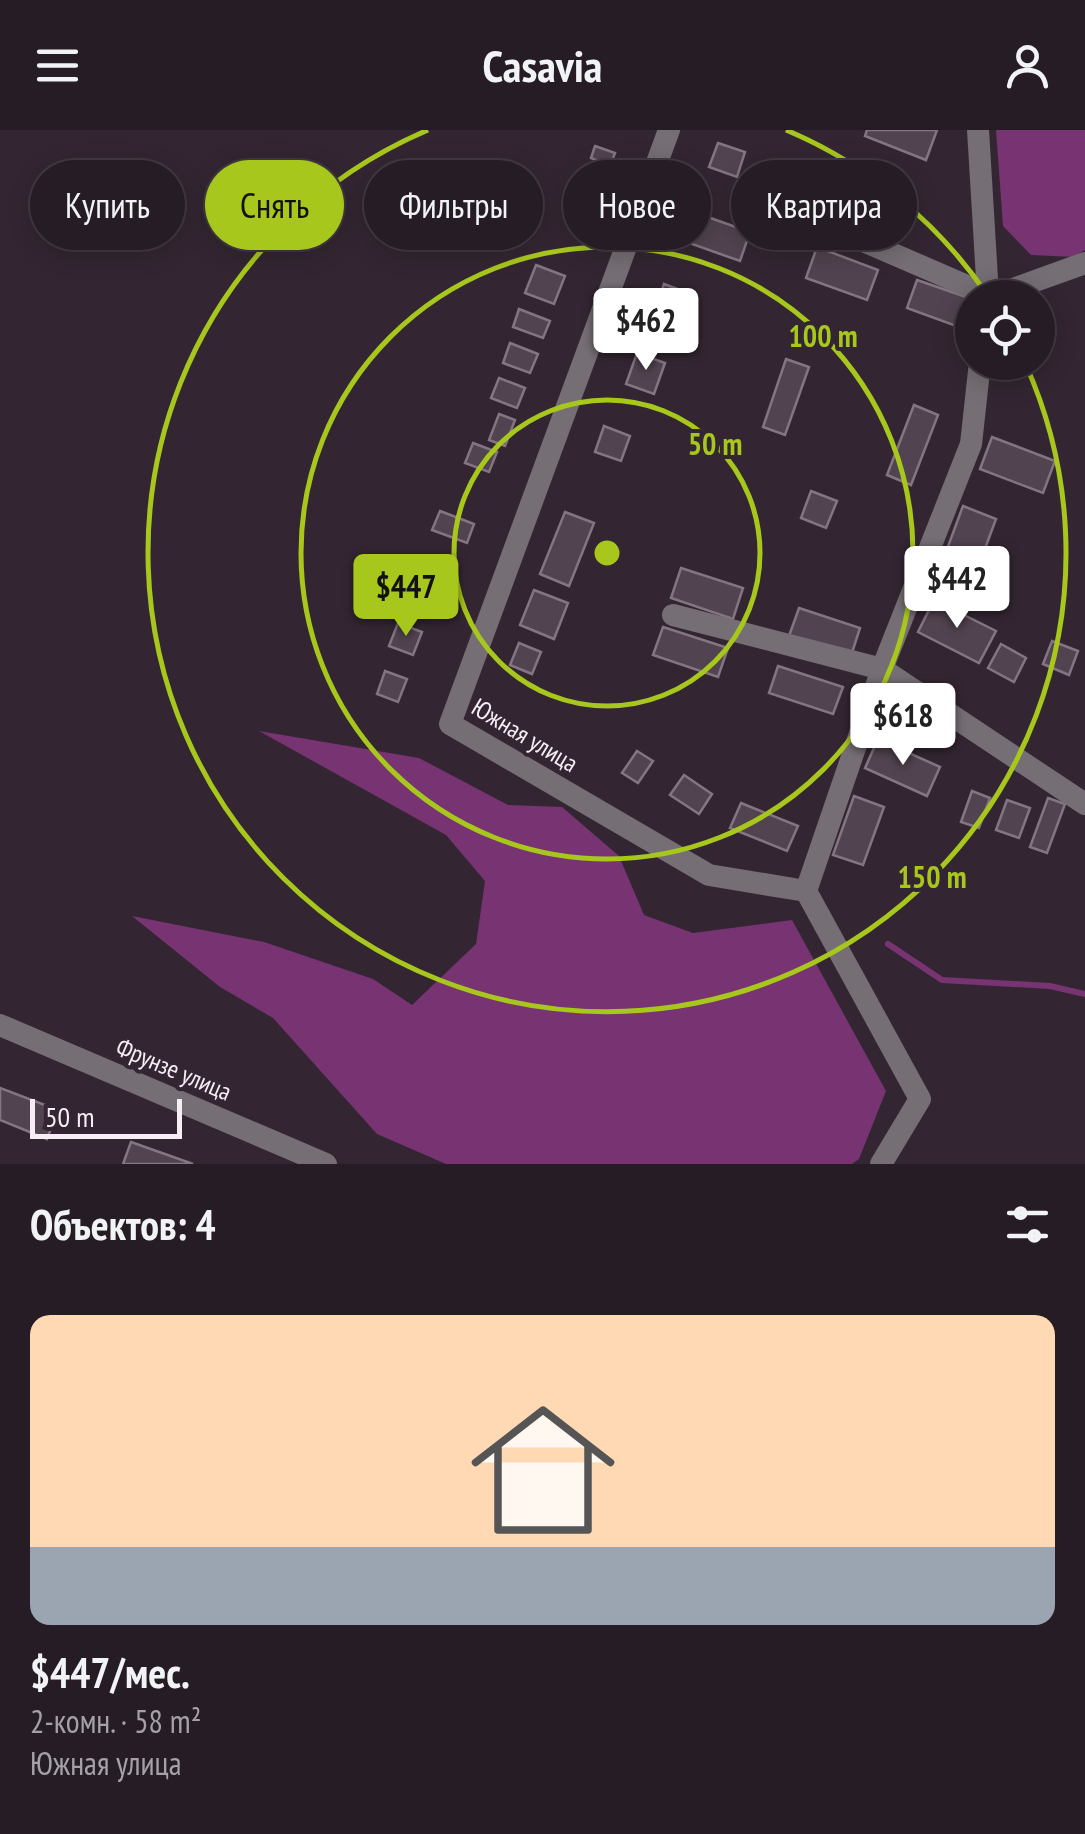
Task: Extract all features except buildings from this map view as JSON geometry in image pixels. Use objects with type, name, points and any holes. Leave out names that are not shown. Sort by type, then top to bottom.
[{"type":"street","name":"Южная улица","points":[[669,130],[450,724],[709,875],[806,891]]},
{"type":"street","points":[[978,130],[987,280]]},
{"type":"street","points":[[883,250],[955,282]]},
{"type":"street","points":[[1035,280],[1085,263]]},
{"type":"street","points":[[881,1164],[920,1100],[806,891],[882,670],[970,444],[978,380]]},
{"type":"street","points":[[673,615],[882,670],[1085,804]]},
{"type":"street","name":"Фрунзе улица","points":[[0,1025],[290,1157],[326,1164]]},
{"type":"shaded area","points":[[996,130],[1085,130],[1085,250],[1074,257],[1031,255],[1003,226]]},
{"type":"shaded area","points":[[259,731],[419,758],[508,805],[562,807],[619,856],[644,915],[693,933],[792,920],[886,1091],[859,1159],[852,1164],[446,1164],[377,1134],[273,1018],[220,987],[132,916],[264,942],[373,979],[412,1005],[476,944],[485,881],[446,835]]},
{"type":"waterway","points":[[888,944],[942,980],[1050,986],[1085,994]]}]
